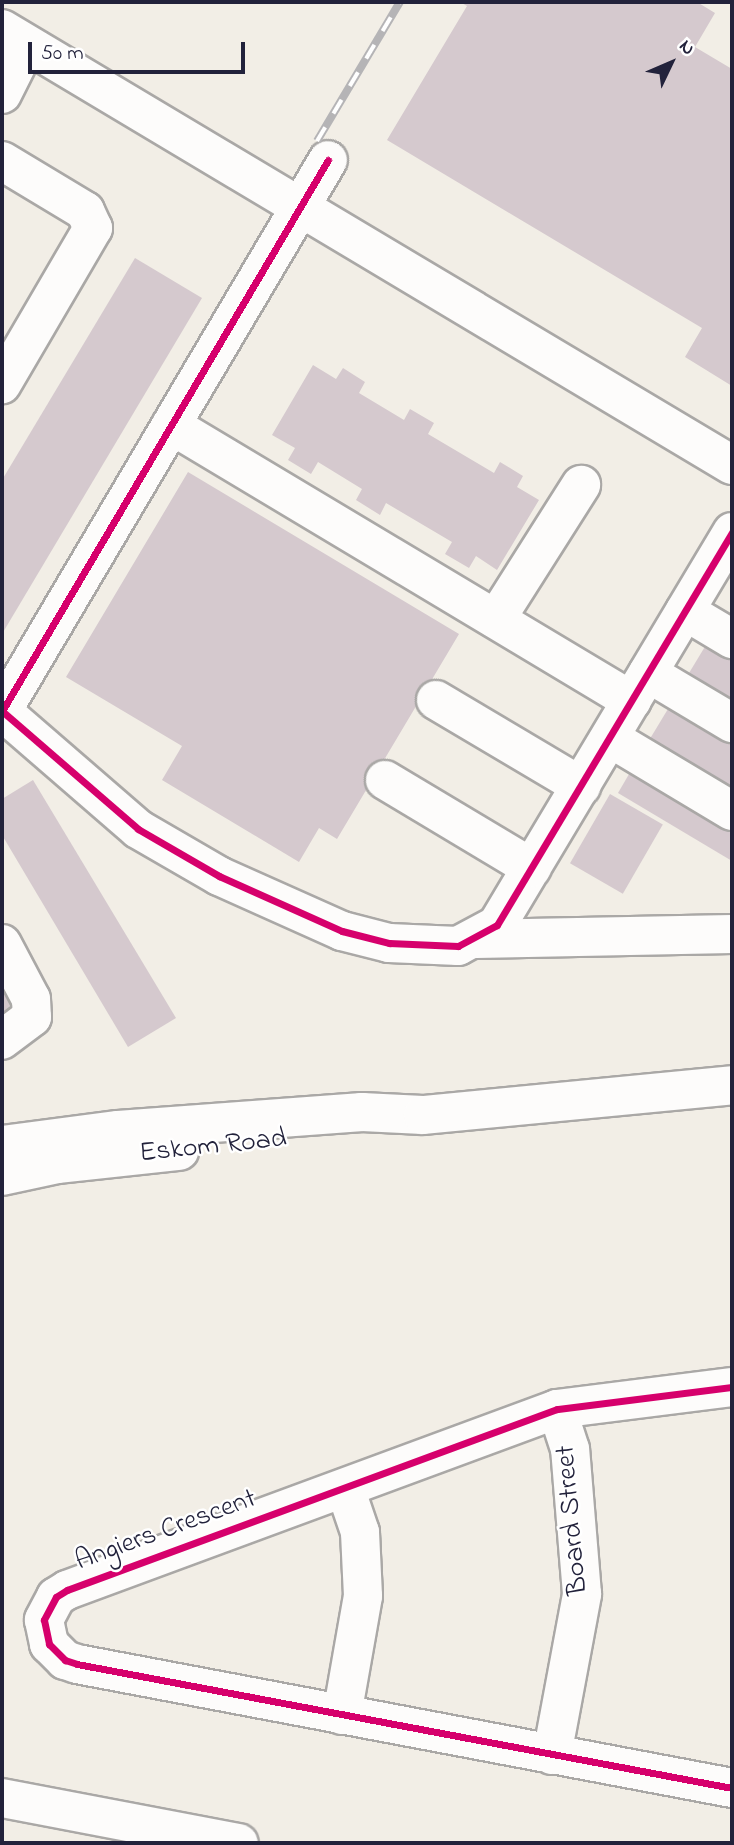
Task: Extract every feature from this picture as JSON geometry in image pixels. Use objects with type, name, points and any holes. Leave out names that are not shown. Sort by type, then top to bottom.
[{"type":"street","points":[[2,94],[14,38],[732,466]]},
{"type":"street","points":[[328,160],[2,711],[138,830],[219,876],[342,931],[389,943],[458,946],[476,940],[732,934]]},
{"type":"street","points":[[2,161],[85,211],[93,222],[91,234],[15,332],[2,384]]},
{"type":"street","points":[[172,425],[496,619],[640,687],[732,723]]},
{"type":"street","points":[[496,619],[581,485]]},
{"type":"street","points":[[476,940],[497,925],[685,611],[729,544]]},
{"type":"street","points":[[685,611],[732,639]]},
{"type":"street","points":[[436,700],[581,786]]},
{"type":"street","points":[[610,738],[732,811]]},
{"type":"street","points":[[385,780],[532,868]]},
{"type":"street","points":[[2,944],[31,999],[32,1017],[2,1040]]},
{"type":"street","name":"Eskom Road","points":[[2,1145],[118,1130],[362,1112],[423,1115],[732,1085]]},
{"type":"street","name":"Eskom Road","points":[[2,1176],[57,1164],[358,1132],[423,1115]]},
{"type":"street","name":"Angiers Crescent","points":[[732,1387],[558,1409],[67,1590],[48,1608],[44,1620],[49,1644],[65,1660],[732,1788]]},
{"type":"street","name":"Board Street","points":[[552,1755],[582,1594],[570,1449],[558,1409]]},
{"type":"street","points":[[342,1715],[363,1596],[360,1532],[345,1488]]},
{"type":"street","points":[[2,1798],[239,1843]]},
{"type":"building","points":[[460,2],[697,2],[715,13],[695,47],[732,69],[732,386],[685,357],[702,328],[387,140],[467,6]]},
{"type":"building","points":[[135,258],[202,298],[2,634],[2,480]]},
{"type":"building","points":[[313,365],[336,379],[343,368],[365,382],[359,393],[404,420],[410,409],[434,423],[428,434],[494,473],[500,462],[523,476],[517,487],[539,500],[497,570],[476,556],[469,568],[445,554],[452,542],[386,503],[380,515],[356,500],[362,489],[318,462],[311,474],[288,460],[295,448],[272,435]]},
{"type":"building","points":[[188,472],[459,634],[337,839],[319,828],[299,862],[162,780],[182,746],[66,677]]},
{"type":"building","points":[[709,640],[732,655],[732,706],[686,678]]},
{"type":"building","points":[[671,704],[732,741],[732,793],[648,742]]},
{"type":"building","points":[[632,769],[732,830],[732,861],[618,793]]},
{"type":"building","points":[[33,780],[176,1018],[128,1047],[2,835],[2,799]]},
{"type":"building","points":[[610,794],[663,824],[623,894],[570,863]]},
{"type":"building","points":[[2,987],[13,1006],[2,1013]]},
{"type":"railway","points":[[317,141],[400,2]]},
{"type":"cycle path","points":[[328,160],[2,711],[138,829],[219,876],[342,931],[389,943],[458,946],[497,925],[732,532]]},
{"type":"cycle path","points":[[732,1387],[557,1409],[67,1590],[56,1597],[44,1620],[49,1644],[65,1660],[77,1664],[732,1788]]}]
